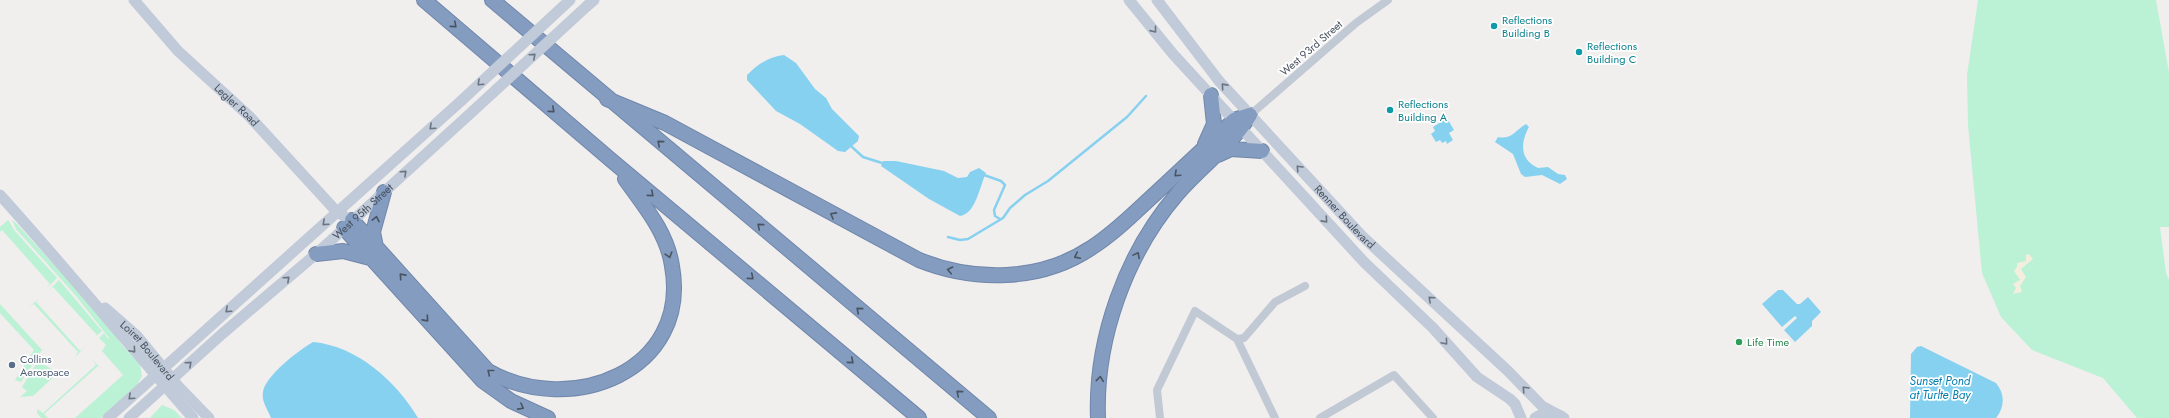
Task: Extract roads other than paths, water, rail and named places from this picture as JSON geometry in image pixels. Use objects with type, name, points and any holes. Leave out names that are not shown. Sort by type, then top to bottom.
[{"type":"highway","points":[[424,0],[610,160],[919,418]]},
{"type":"highway","points":[[492,0],[989,418]]},
{"type":"highway","points":[[1098,418],[1098,398],[1103,354],[1110,325],[1129,270],[1159,218],[1206,155],[1214,124],[1211,94]]},
{"type":"highway","points":[[608,98],[665,122],[919,260],[938,268],[984,275],[1003,276],[1038,270],[1063,262],[1091,249],[1206,155],[1238,124],[1250,115]]},
{"type":"highway","points":[[1206,155],[1231,149],[1262,151]]},
{"type":"highway","points":[[316,254],[343,251],[373,253],[474,357],[501,381],[516,387],[547,395],[576,396],[602,389],[624,378],[635,370],[652,352],[664,331],[672,305],[674,292],[672,265],[663,237],[654,219],[610,160]]},
{"type":"highway","points":[[373,253],[373,232],[384,192]]},
{"type":"highway","points":[[348,224],[483,381],[511,401],[548,418]]},
{"type":"main road","name":"Legler Road","points":[[134,0],[178,51],[249,116],[348,224]]},
{"type":"main road","name":"West 95th Street","points":[[108,418],[461,101],[570,0]]},
{"type":"main road","name":"Renner Boulevard","points":[[1129,0],[1173,54],[1364,262],[1433,328],[1477,377],[1510,399],[1521,418]]},
{"type":"main road","name":"Renner Boulevard","points":[[1157,0],[1187,42],[1250,115],[1362,236],[1508,371],[1542,406],[1560,416]]},
{"type":"main road","name":"West 95th Street","points":[[129,418],[316,254],[591,3]]},
{"type":"main road","name":"Loiret Boulevard","points":[[0,195],[82,288],[155,375],[169,382],[209,418]]},
{"type":"main road","name":"Loiret Boulevard","points":[[82,288],[137,336],[164,367],[169,382],[193,418]]},
{"type":"main road","points":[[1535,418],[1541,414],[1560,416]]},
{"type":"street","name":"West 93rd Street","points":[[1250,115],[1356,23],[1388,0]]},
{"type":"street","points":[[1237,339],[1244,338],[1275,302],[1305,286]]},
{"type":"street","points":[[1160,418],[1157,390],[1195,311],[1237,339],[1275,418]]},
{"type":"street","points":[[1320,418],[1394,375],[1433,418]]},
{"type":"water","points":[[784,55],[796,63],[815,89],[826,98],[832,109],[859,136],[858,141],[845,152],[838,151],[800,124],[776,111],[747,80],[747,75],[759,65],[773,58]]},
{"type":"water","points":[[1447,118],[1454,130],[1449,133],[1453,140],[1447,144],[1446,141],[1442,143],[1440,140],[1436,142],[1431,134],[1435,131],[1433,127]]},
{"type":"water","points":[[1526,124],[1529,127],[1523,145],[1525,156],[1532,165],[1538,168],[1548,167],[1558,174],[1565,175],[1567,179],[1560,184],[1542,175],[1525,177],[1521,174],[1513,154],[1495,142],[1498,137],[1503,138],[1510,136]]},
{"type":"water","points":[[883,161],[896,161],[944,171],[958,178],[967,177],[970,172],[979,168],[986,173],[974,205],[965,214],[960,216],[929,199],[881,166]]},
{"type":"water","points":[[1778,290],[1783,290],[1797,304],[1800,304],[1808,297],[1821,312],[1812,321],[1812,326],[1795,342],[1784,330],[1797,318],[1795,316],[1782,327],[1762,304]]},
{"type":"water","points":[[313,342],[345,350],[374,368],[398,391],[418,418],[271,418],[263,399],[265,386],[276,371]]},
{"type":"water","name":"Sunset Pond at Turlte Bay","points":[[1921,346],[1996,383],[2001,391],[2003,400],[2001,409],[1996,418],[1910,418],[1911,354],[1917,347]]},
{"type":"waterway","points":[[948,237],[960,240],[968,239],[1003,218],[1010,208],[1025,195],[1048,181],[1127,117],[1146,96]]},
{"type":"waterway","points":[[852,147],[863,157],[882,163]]},
{"type":"waterway","points":[[984,175],[1001,181],[1005,185],[994,210],[995,216],[1000,219]]},
{"type":"place","name":"Reflections Building B","points":[[1494,26]]},
{"type":"place","name":"Reflections Building C","points":[[1579,52]]},
{"type":"place","name":"Reflections Building A","points":[[1390,110]]},
{"type":"place","name":"Life Time","points":[[1739,342]]},
{"type":"place","name":"Collins Aerospace","points":[[12,365]]}]
